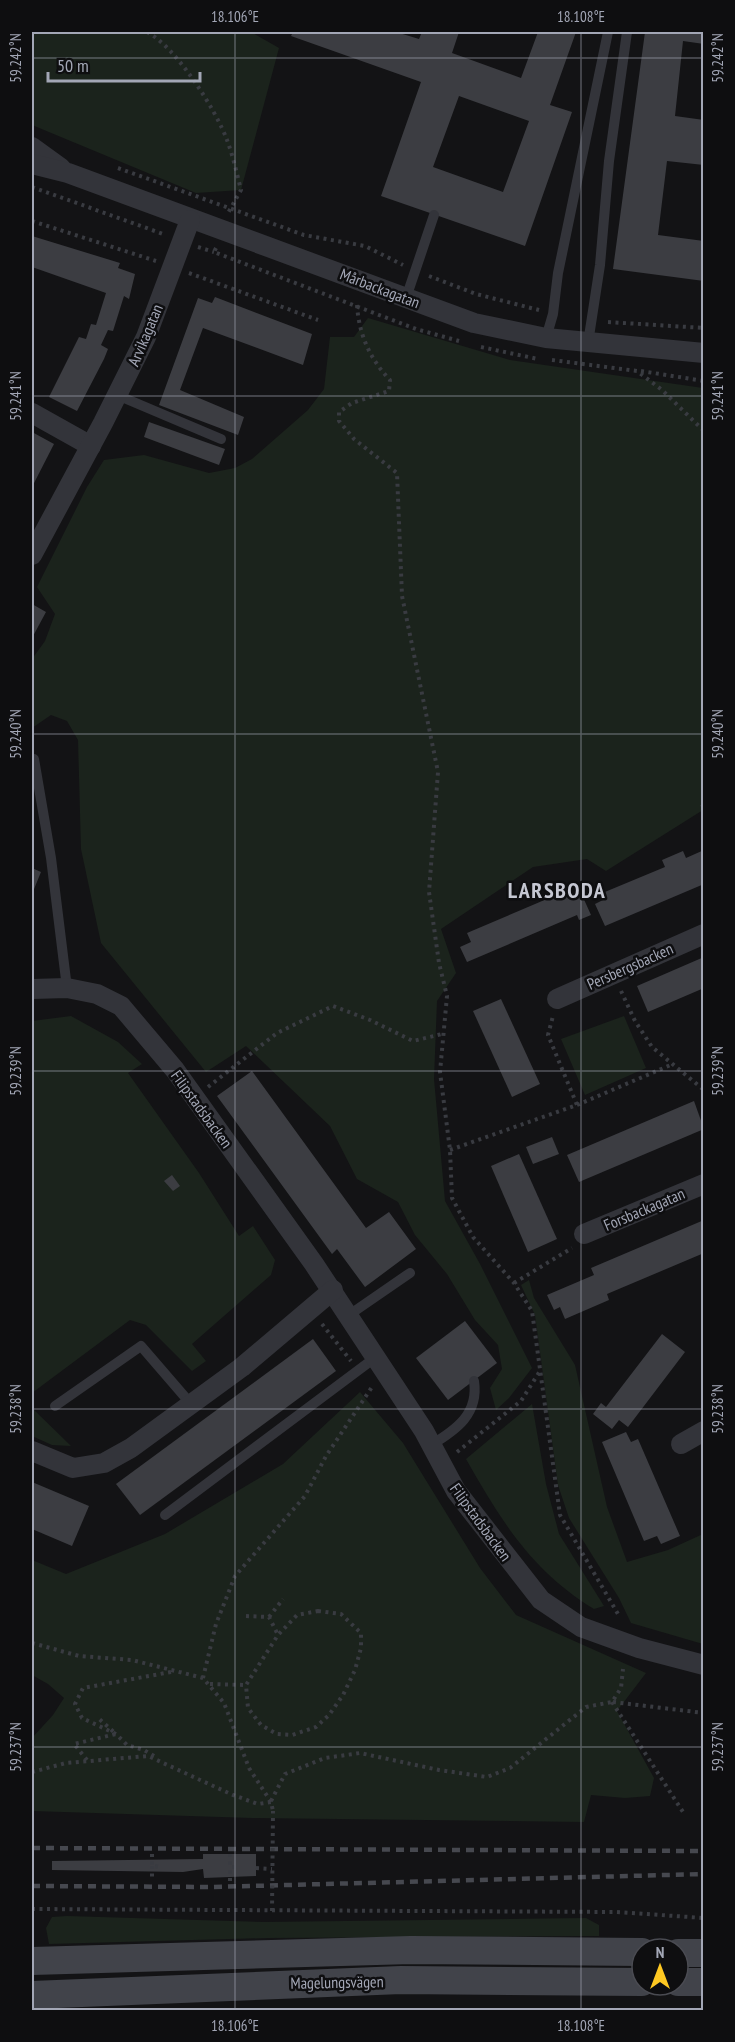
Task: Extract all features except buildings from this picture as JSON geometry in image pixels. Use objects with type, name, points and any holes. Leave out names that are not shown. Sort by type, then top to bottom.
[{"type":"main road","name":"Magelungsvägen","points":[[32,1961],[400,1950],[630,1952]]},
{"type":"main road","name":"Magelungsvägen","points":[[32,1995],[401,1980],[630,1982]]},
{"type":"street","name":"Mårbackagatan","points":[[32,147],[68,173]]},
{"type":"street","name":"Mårbackagatan","points":[[32,164],[68,173],[190,220],[474,323],[546,338],[704,353]]},
{"type":"street","name":"Arvikagatan","points":[[32,555],[146,337],[190,220]]},
{"type":"street","points":[[32,413],[91,446]]},
{"type":"street","name":"Persbergsbacken","points":[[557,999],[704,934]]},
{"type":"street","name":"Filipstadsbacken","points":[[32,989],[67,988],[97,994],[122,1006],[175,1070],[333,1290],[436,1453],[456,1491],[541,1600],[581,1627],[639,1648],[704,1665]]},
{"type":"street","name":"Forsbackagatan","points":[[584,1234],[704,1184]]},
{"type":"street","points":[[32,1450],[73,1468],[104,1463],[131,1448],[242,1367],[333,1290]]},
{"type":"street","points":[[681,1444],[704,1431]]},
{"type":"lane","points":[[546,338],[553,314],[558,273],[608,32]]},
{"type":"lane","points":[[588,343],[609,161],[627,32]]},
{"type":"lane","points":[[406,298],[434,215]]},
{"type":"lane","points":[[117,395],[221,439]]},
{"type":"lane","points":[[34,759],[51,858],[67,988]]},
{"type":"lane","points":[[349,1315],[410,1273]]},
{"type":"lane","points":[[55,1406],[141,1346],[191,1404]]},
{"type":"lane","points":[[165,1515],[376,1357]]},
{"type":"lane","points":[[436,1453],[469,1414],[476,1393],[474,1381]]},
{"type":"path","points":[[147,32],[157,37],[197,84],[227,139],[242,190],[229,208],[214,252]]},
{"type":"path","points":[[116,168],[304,235],[364,246],[415,271],[476,294],[553,314]]},
{"type":"path","points":[[32,187],[320,292]]},
{"type":"path","points":[[357,305],[364,340],[377,366],[390,380],[389,391],[352,404],[339,412],[339,421],[354,439],[397,473],[402,596],[438,772],[429,892],[439,963],[447,996],[440,1072],[450,1150],[452,1198],[473,1237],[514,1283],[532,1311],[560,1515],[618,1614]]},
{"type":"path","points":[[592,321],[704,328]]},
{"type":"path","points":[[637,371],[704,381]]},
{"type":"path","points":[[613,973],[635,1021],[652,1047],[704,1090]]},
{"type":"path","points":[[557,999],[548,1035],[578,1105]]},
{"type":"path","points":[[203,1091],[277,1033],[333,1006],[370,1020],[413,1041],[442,1034]]},
{"type":"path","points":[[450,1150],[578,1105],[673,1064]]},
{"type":"path","points":[[514,1283],[573,1247],[584,1234]]},
{"type":"path","points":[[436,1453],[467,1446],[521,1401],[540,1371]]},
{"type":"path","points":[[202,1678],[216,1624],[235,1576],[305,1496],[326,1456],[370,1388],[389,1377]]},
{"type":"path","points":[[269,1617],[283,1599]]},
{"type":"path","points":[[318,1611],[341,1614],[361,1633],[361,1648],[355,1670],[343,1695],[329,1715],[316,1728],[292,1735],[277,1734],[261,1725],[248,1708],[246,1685],[278,1635],[297,1615],[318,1611]]},
{"type":"path","points":[[246,1616],[269,1617]]},
{"type":"path","points":[[269,1617],[278,1635]]},
{"type":"path","points":[[32,1643],[80,1656],[132,1660],[171,1672],[202,1678],[210,1684],[224,1703],[249,1768],[271,1802],[273,1811],[272,1911]]},
{"type":"path","points":[[612,1702],[621,1688],[623,1669]]},
{"type":"path","points":[[116,1734],[82,1718],[75,1704],[83,1688],[171,1672]]},
{"type":"path","points":[[210,1684],[246,1685]]},
{"type":"path","points":[[612,1702],[683,1812]]},
{"type":"path","points":[[271,1802],[285,1774],[325,1758],[360,1753],[439,1770],[487,1777],[510,1768],[586,1707],[612,1702],[704,1713]]},
{"type":"path","points":[[98,1718],[127,1745],[144,1750],[161,1761]]},
{"type":"path","points":[[88,1761],[74,1744],[116,1734]]},
{"type":"path","points":[[32,1772],[88,1761],[148,1756],[233,1795],[258,1804],[271,1802]]},
{"type":"path","points":[[152,1854],[152,1881]]},
{"type":"path","points":[[230,1854],[230,1881]]},
{"type":"path","points":[[152,1866],[162,1867]]},
{"type":"path","points":[[230,1867],[239,1867]]},
{"type":"path","points":[[256,1868],[272,1869]]},
{"type":"path","points":[[32,1938],[32,1909],[616,1912],[704,1918]]},
{"type":"shaded area","points":[[32,32],[251,32],[279,48],[241,190],[196,193],[32,125]]},
{"type":"shaded area","points":[[368,318],[510,360],[703,388],[703,810],[606,871],[587,859],[533,867],[441,929],[456,973],[437,1001],[434,1079],[445,1201],[480,1264],[532,1368],[509,1398],[496,1410],[490,1388],[502,1369],[498,1345],[475,1320],[447,1274],[415,1235],[398,1202],[357,1179],[330,1126],[246,1046],[206,1072],[101,943],[81,849],[78,740],[67,721],[51,715],[32,728],[32,659],[45,641],[55,614],[37,587],[87,487],[104,460],[144,455],[209,473],[235,468],[252,459],[308,410],[324,389],[330,337],[354,337]]},
{"type":"shaded area","points":[[71,1016],[118,1042],[142,1064],[128,1073],[199,1173],[239,1236],[253,1226],[275,1260],[271,1275],[192,1344],[206,1361],[192,1371],[146,1325],[130,1320],[32,1393],[32,1021]]},
{"type":"shaded area","points":[[624,1016],[646,1068],[585,1095],[561,1039]]},
{"type":"shaded area","points":[[529,1280],[534,1298],[575,1365],[607,1507],[627,1562],[668,1550],[703,1534],[703,1644],[631,1623],[619,1598],[569,1518],[558,1485],[535,1315],[521,1285]]},
{"type":"shaded area","points":[[360,1392],[403,1443],[480,1568],[516,1615],[646,1673],[617,1711],[654,1778],[650,1796],[625,1798],[591,1795],[584,1822],[252,1818],[32,1811],[32,1738],[53,1715],[64,1698],[48,1684],[32,1675],[32,1560],[66,1574],[165,1534],[283,1464]]},
{"type":"shaded area","points":[[532,1404],[546,1484],[559,1534],[604,1606],[594,1609],[572,1594],[535,1561],[506,1524],[466,1459]]},
{"type":"shaded area","points":[[32,1408],[71,1446],[52,1445],[32,1436]]},
{"type":"shaded area","points":[[52,1917],[264,1922],[586,1918],[599,1925],[599,1936],[269,1938],[49,1944],[46,1928]]},
{"type":"railway","points":[[32,1848],[704,1851]]},
{"type":"railway","points":[[32,1886],[212,1887],[704,1874]]},
{"type":"district","name":"LARSBODA","points":[[557,890]]}]
